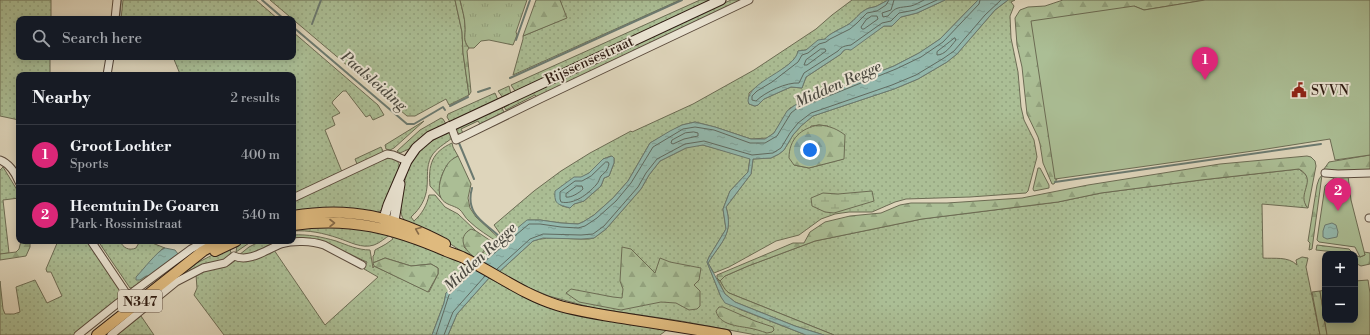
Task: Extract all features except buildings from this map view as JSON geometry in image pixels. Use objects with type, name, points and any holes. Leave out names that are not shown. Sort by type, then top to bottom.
[{"type":"main road","name":"Rijssensestraat","points":[[384,218],[388,204],[407,161],[414,150],[432,135],[722,0]]},
{"type":"main road","name":"Rijssensestraat","points":[[394,221],[401,174]]},
{"type":"main road","points":[[296,216],[339,213],[384,218],[421,231],[450,246],[466,260]]},
{"type":"main road","points":[[384,218],[387,229]]},
{"type":"main road","points":[[387,229],[394,221]]},
{"type":"main road","points":[[296,225],[339,223],[360,224],[387,229],[431,244],[466,260],[503,281],[541,299],[581,311],[726,335]]},
{"type":"main road","name":"N347","points":[[97,335],[183,268],[225,244]]},
{"type":"street","points":[[115,16],[117,0]]},
{"type":"street","name":"Rijssensestraat","points":[[449,126],[452,129],[456,140],[749,0]]},
{"type":"street","points":[[108,72],[110,60]]},
{"type":"street","points":[[296,197],[387,154],[395,155],[407,161]]},
{"type":"street","points":[[0,160],[12,169],[16,176]]},
{"type":"street","points":[[1325,173],[1370,173]]},
{"type":"street","points":[[296,243],[318,243],[324,245],[362,265]]},
{"type":"street","points":[[93,244],[128,296]]},
{"type":"street","points":[[78,335],[191,249],[200,244]]},
{"type":"street","points":[[231,244],[234,256]]},
{"type":"street","points":[[111,335],[176,282],[203,268],[223,264],[234,256],[247,258],[282,244]]},
{"type":"green space","points":[[0,0],[51,0],[51,16],[16,16],[16,60],[50,60],[50,72],[16,72],[16,119],[0,116]]},
{"type":"green space","points":[[123,0],[256,0],[275,16],[121,16]]},
{"type":"green space","points":[[270,0],[455,0],[462,32],[463,53],[469,95],[449,105],[446,99],[415,116],[407,116],[296,22],[296,16],[289,16]]},
{"type":"green space","points":[[455,0],[460,0],[464,20],[465,40],[469,48],[467,51],[471,92],[469,95],[463,53],[462,32]]},
{"type":"green space","points":[[460,0],[527,0],[513,45],[489,40],[481,41],[474,48],[469,48],[465,40],[464,20]]},
{"type":"green space","points":[[536,0],[560,0],[567,18],[523,36]]},
{"type":"green space","points":[[560,0],[680,0],[513,75],[523,36],[566,18]]},
{"type":"green space","points":[[700,0],[714,0],[517,91],[515,91],[511,85]]},
{"type":"green space","points":[[731,0],[743,0],[537,97],[535,95],[506,110],[503,105]]},
{"type":"green space","points":[[852,0],[888,0],[877,6],[866,9],[849,24],[806,50],[798,51],[796,59],[749,93],[749,104],[755,106],[758,105],[764,99],[791,87],[802,88],[806,77],[841,54],[843,51],[884,26],[892,26],[901,17],[917,13],[945,0],[978,0],[940,39],[921,52],[894,66],[790,108],[774,133],[767,138],[751,139],[695,122],[682,125],[650,143],[628,181],[613,198],[594,215],[583,222],[578,224],[528,220],[504,239],[494,225],[534,191],[561,171],[590,153],[631,131],[632,132],[693,104],[754,70],[816,29]],"holes":[[[611,156],[614,158],[614,163],[609,176],[604,178],[601,186],[584,201],[574,204],[570,208],[562,206],[556,201],[555,194],[589,173],[603,159]]]},
{"type":"green space","points":[[1008,0],[1015,0],[1011,2],[1014,6],[1010,16],[1011,38],[1018,72],[1021,107],[1024,120],[1034,140],[1037,157],[1028,191],[1026,193],[906,199],[872,212],[849,212],[835,214],[821,219],[799,235],[776,241],[729,267],[714,273],[708,263],[722,243],[727,231],[728,216],[726,207],[751,174],[753,159],[771,158],[779,154],[784,150],[793,135],[801,126],[813,116],[894,89],[918,79],[947,62],[957,54],[995,10]],"holes":[[[811,126],[828,126],[843,159],[809,168],[794,165]]]},
{"type":"green space","points":[[1063,0],[1205,0],[1144,10],[1134,6],[1055,179],[1057,179],[1054,184],[1052,184],[1043,163],[1038,137],[1027,114],[1022,67],[1017,45],[1015,18],[1020,10],[1028,7],[1045,6]]},
{"type":"green space","points":[[1205,0],[1370,0],[1370,155],[1335,160],[1330,139],[1055,179],[1031,21],[1134,6],[1144,10]]},
{"type":"green space","points":[[296,35],[378,105],[384,115],[373,120],[370,115],[366,117],[346,91],[343,91],[332,103],[340,113],[332,117],[335,125],[325,130],[342,172],[296,195],[296,72],[179,72],[174,60],[296,60]]},
{"type":"green space","points":[[509,86],[511,94],[503,98],[498,91]]},
{"type":"green space","points":[[495,93],[498,100],[450,122],[447,117],[448,114]]},
{"type":"green space","points":[[501,106],[504,112],[480,124],[478,121],[461,129],[463,133],[460,134],[456,132],[456,129]]},
{"type":"green space","points":[[441,118],[446,124],[428,132],[409,149],[400,153],[397,151],[420,130]]},
{"type":"green space","points":[[424,121],[394,148],[390,150],[386,149],[385,145]]},
{"type":"green space","points":[[819,125],[833,128],[845,135],[844,159],[809,168],[794,165],[789,158],[791,145],[794,140],[807,129]]},
{"type":"green space","points":[[448,132],[452,138],[438,149],[431,157],[429,161],[427,187],[424,200],[411,217],[414,221],[424,209],[429,195],[435,195],[445,207],[458,214],[476,231],[472,230],[467,232],[464,240],[464,247],[474,257],[470,257],[449,243],[404,220],[401,214],[404,184],[410,165],[421,150]]},
{"type":"green space","points":[[452,143],[458,156],[453,159],[442,174],[440,180],[441,198],[430,186],[431,166],[436,155]]},
{"type":"green space","points":[[696,145],[703,145],[750,158],[748,172],[730,191],[723,209],[726,229],[707,262],[721,297],[739,309],[806,335],[756,335],[681,321],[593,308],[549,296],[527,287],[499,272],[533,241],[546,238],[594,238],[606,229],[641,189],[649,175],[660,161],[686,148]]},
{"type":"green space","points":[[381,147],[383,151],[382,154],[357,164],[355,159]]},
{"type":"green space","points":[[1370,155],[1370,171],[1328,171],[1324,169],[1329,162]]},
{"type":"green space","points":[[458,156],[471,184],[468,198],[470,208],[476,217],[502,241],[499,243],[472,224],[459,209],[447,204],[441,198],[439,186],[443,172],[449,162]]},
{"type":"green space","points":[[1307,156],[1311,157],[1315,161],[1316,166],[1308,208],[1304,198],[1307,178],[1305,173],[1299,169],[1201,180],[1101,193],[1058,202],[922,219],[815,241],[748,266],[725,276],[720,281],[717,278],[717,275],[793,243],[804,243],[810,232],[825,222],[850,216],[881,213],[900,205],[911,203],[947,203],[1022,198],[1088,185],[1220,164]]},
{"type":"green space","points":[[389,158],[393,159],[399,164],[399,168],[384,208],[377,213],[296,214],[296,200],[328,183],[364,166]]},
{"type":"green space","points":[[3,167],[16,188],[16,198],[3,200],[9,253],[0,254],[0,170]]},
{"type":"green space","points":[[1038,168],[1040,168],[1049,185],[1049,188],[1034,191],[1033,189]]},
{"type":"green space","points":[[1299,169],[1308,179],[1306,206],[1308,208],[1262,204],[1263,258],[1281,258],[1289,260],[1297,265],[1296,260],[1302,257],[1308,258],[1306,267],[1320,335],[834,335],[729,293],[724,289],[720,281],[725,276],[748,266],[815,241],[922,219],[1058,202],[1101,193]]},
{"type":"green space","points":[[1322,175],[1312,249],[1309,250],[1310,243],[1308,241],[1317,185]]},
{"type":"green space","points":[[1348,176],[1351,200],[1365,255],[1360,257],[1355,247],[1319,242],[1317,240],[1325,186],[1335,177]]},
{"type":"green space","points":[[872,191],[874,201],[834,213],[825,212],[812,206],[811,198],[823,193],[838,194]]},
{"type":"green space","points":[[326,224],[369,228],[401,236],[427,245],[471,268],[446,293],[444,303],[432,335],[224,335],[194,295],[197,288],[196,275],[198,272],[226,267],[236,260],[247,260],[274,250],[325,325],[378,277],[364,269],[367,262],[340,249],[322,243],[296,240],[296,235],[320,237],[357,248],[370,250],[373,268],[374,266],[429,292],[438,274],[438,268],[431,264],[411,266],[385,258],[373,263],[375,250],[393,239],[390,235],[376,244],[365,246],[321,233],[296,231],[296,228]]},
{"type":"green space","points":[[471,229],[491,241],[482,253],[475,258],[465,248],[463,240],[466,233]]},
{"type":"green space","points":[[492,242],[497,246],[480,260],[476,258],[483,253]]},
{"type":"green space","points":[[20,244],[30,244],[26,256],[0,260],[0,254],[16,252],[19,249]]},
{"type":"green space","points":[[57,244],[89,244],[121,290],[121,294],[118,299],[74,335],[0,335],[0,281],[3,309],[5,314],[14,314],[20,312],[16,287],[35,280],[47,303],[62,296],[51,272],[47,272],[46,269]]},
{"type":"green space","points":[[100,244],[122,244],[131,249],[136,248],[138,244],[155,244],[165,248],[162,249],[142,271],[140,280],[146,276],[149,276],[135,287],[130,288]]},
{"type":"green space","points":[[239,244],[248,244],[236,252]]},
{"type":"green space","points":[[255,244],[280,244],[248,256],[239,255]]},
{"type":"green space","points":[[1317,245],[1349,249],[1351,251],[1326,251],[1316,250]]},
{"type":"green space","points":[[622,247],[631,249],[655,273],[660,258],[670,262],[701,268],[699,280],[694,285],[700,291],[700,306],[697,309],[689,310],[676,303],[661,302],[621,310],[579,302],[566,293],[571,289],[622,298],[623,289],[620,281]]},
{"type":"green space","points":[[224,249],[230,249],[231,253],[228,259],[175,279],[197,263]]},
{"type":"green space","points":[[1364,252],[1370,253],[1370,264],[1361,266],[1358,264],[1358,256],[1365,255]]},
{"type":"green space","points":[[385,258],[411,266],[431,264],[438,268],[438,274],[428,292],[374,266],[373,263]]},
{"type":"green space","points":[[489,278],[523,296],[668,329],[660,335],[448,335],[457,314]]},
{"type":"green space","points":[[717,278],[725,290],[729,293],[834,335],[824,335],[795,326],[735,302],[725,294]]},
{"type":"green space","points":[[1368,280],[1370,293],[1370,335],[1327,335],[1325,323],[1358,323],[1358,281]]},
{"type":"green space","points":[[1320,291],[1322,304],[1322,323],[1325,323],[1327,335],[1320,335],[1312,292]]},
{"type":"green space","points":[[1320,291],[1322,291],[1322,304]]},
{"type":"green space","points":[[719,307],[723,307],[773,327],[774,330],[767,333],[725,322],[718,316],[716,311]]},
{"type":"green space","points":[[141,316],[154,335],[117,335]]},
{"type":"water","points":[[888,0],[945,0],[917,13],[901,17],[892,26],[884,26],[851,50],[844,50],[841,54],[806,77],[802,88],[791,87],[764,99],[758,105],[755,106],[749,104],[748,101],[750,94],[755,87],[789,64],[795,58],[798,51],[806,50],[818,40],[825,39],[832,33],[849,24],[866,9],[877,6]]},
{"type":"water","points":[[978,0],[1008,0],[995,10],[957,54],[947,62],[918,79],[894,89],[813,116],[801,126],[793,135],[784,150],[779,154],[771,158],[753,159],[751,174],[726,207],[728,216],[727,231],[722,243],[708,263],[725,294],[735,302],[795,326],[824,335],[806,335],[725,303],[721,297],[707,262],[726,229],[723,209],[730,191],[748,172],[750,159],[703,145],[686,148],[660,161],[649,175],[641,189],[606,229],[594,238],[543,238],[533,241],[499,272],[489,278],[457,314],[448,335],[432,335],[444,303],[446,293],[503,240],[527,220],[578,224],[594,215],[613,198],[628,181],[650,143],[682,125],[695,122],[751,139],[765,139],[774,133],[787,111],[795,105],[894,66],[919,53],[940,39]]},
{"type":"water","points":[[612,156],[614,158],[614,163],[609,176],[604,178],[601,186],[584,201],[574,204],[570,208],[562,206],[556,201],[555,191],[574,177],[581,177],[589,173],[603,159]]},
{"type":"water","points":[[1332,223],[1336,225],[1338,232],[1337,237],[1327,239],[1323,237],[1323,231],[1325,225]]},
{"type":"water","points":[[165,248],[175,250],[178,254],[149,276],[136,280],[136,277],[150,261]]},
{"type":"waterway","points":[[119,16],[121,0]]},
{"type":"waterway","name":"Paalsleiding","points":[[262,0],[281,16]]},
{"type":"waterway","points":[[312,24],[321,0]]},
{"type":"waterway","points":[[516,40],[530,0]]},
{"type":"waterway","points":[[510,78],[682,0]]},
{"type":"waterway","name":"Paalsleiding","points":[[296,30],[407,124],[414,124],[443,107],[445,110]]},
{"type":"waterway","points":[[478,92],[490,88]]},
{"type":"waterway","points":[[450,106],[468,97]]},
{"type":"waterway","name":"Paalsleiding","points":[[459,143],[474,179]]},
{"type":"waterway","points":[[1055,182],[1321,144]]},
{"type":"waterway","name":"Paalsleiding","points":[[472,188],[470,198],[474,213],[504,241]]},
{"type":"place","name":"Groot Lochter","points":[[1205,80]]},
{"type":"place","name":"SVVN","points":[[1299,90]]},
{"type":"place","name":"Heemtuin De Goaren","points":[[1338,211]]},
{"type":"water label","name":"Midden Regge","points":[[838,84]]},
{"type":"water label","name":"Midden Regge","points":[[480,257]]}]
